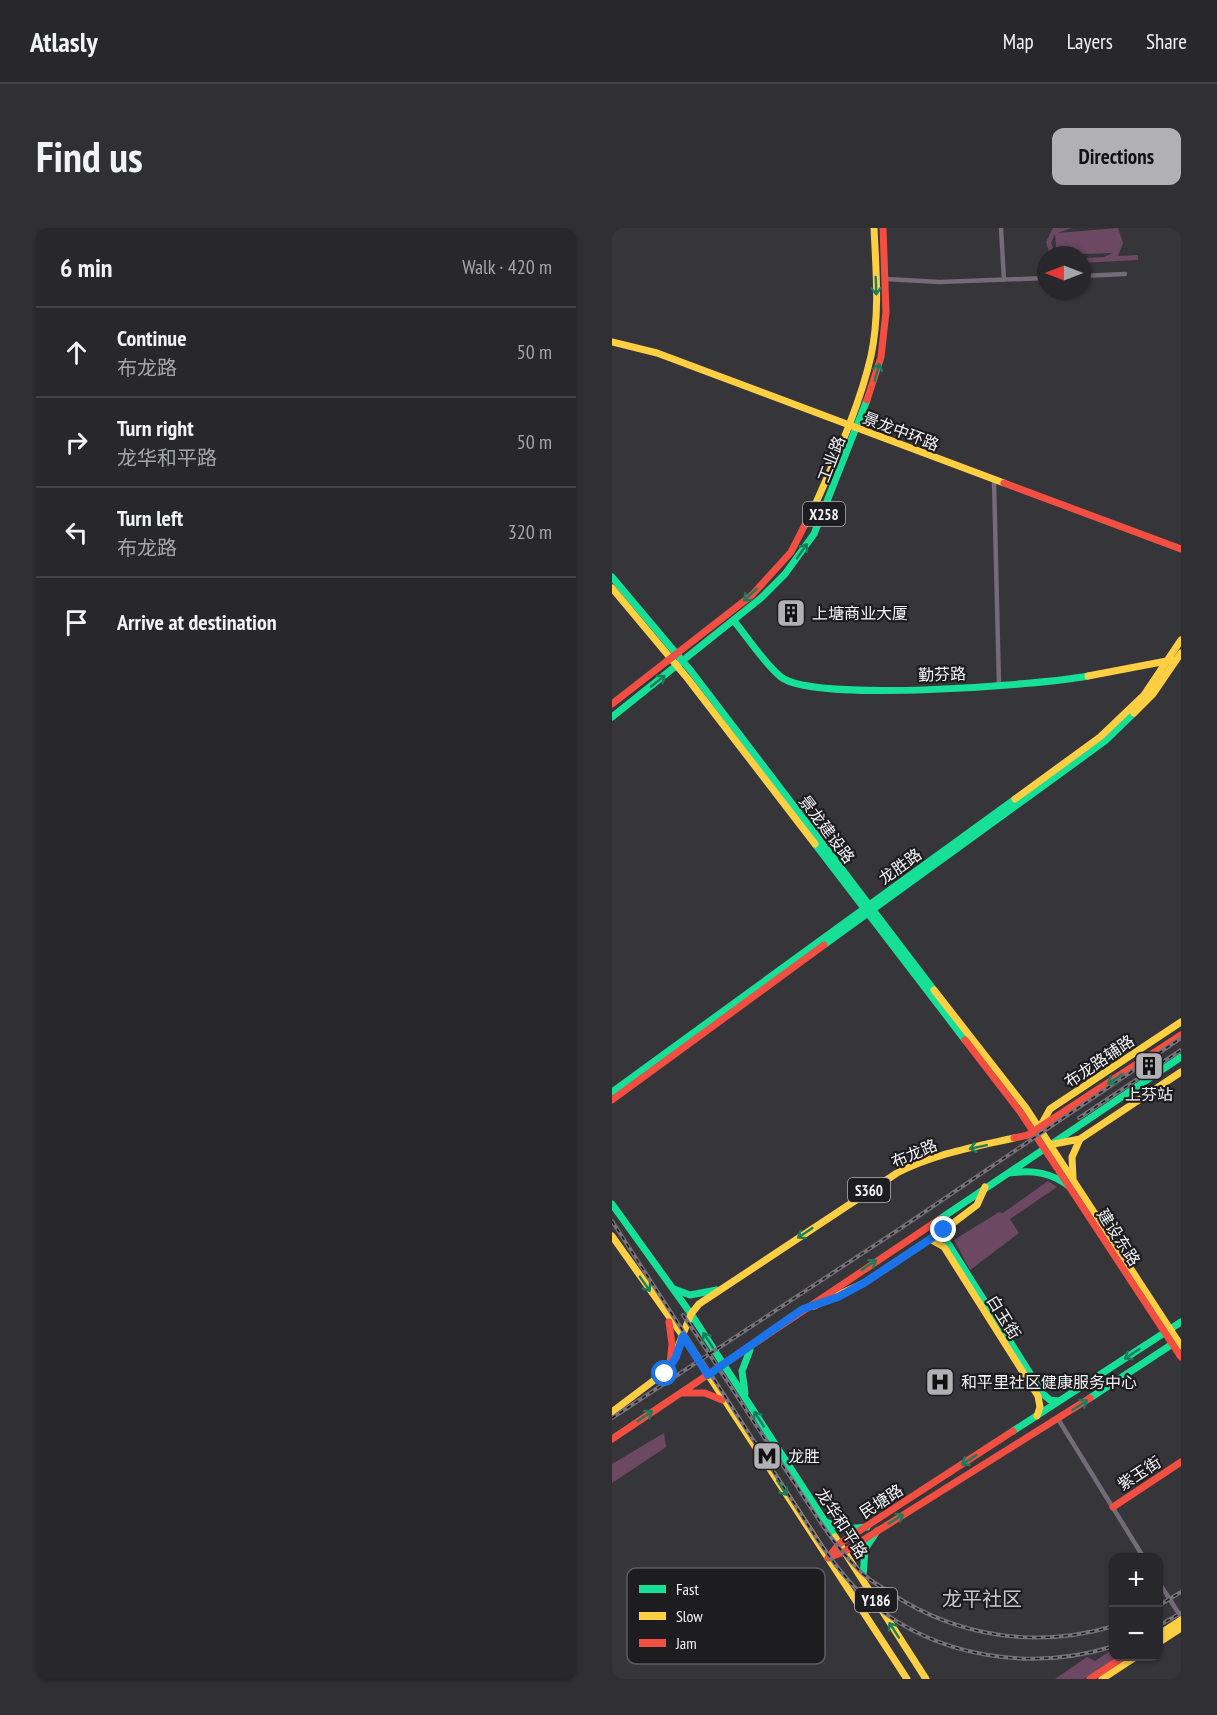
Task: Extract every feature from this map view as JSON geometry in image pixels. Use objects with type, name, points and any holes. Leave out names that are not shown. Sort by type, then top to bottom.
[{"type":"main road","name":"工业路","points":[[612,704],[752,595],[791,552],[817,506],[849,426],[867,372],[874,340],[877,305],[874,228]]},
{"type":"main road","name":"工业路","points":[[612,717],[681,664],[775,585],[806,546],[828,505],[858,429],[871,392],[884,342],[886,279],[883,228]]},
{"type":"main road","name":"景龙中环路","points":[[612,342],[657,352],[994,481],[1181,549]]},
{"type":"main road","name":"景龙建设路","points":[[612,578],[674,656]]},
{"type":"main road","name":"景龙建设路","points":[[612,588],[681,664],[1037,1130]]},
{"type":"main road","name":"勤芬路","points":[[734,621],[782,678],[804,687],[872,691],[1068,681],[1177,658]]},
{"type":"main road","name":"龙胜路","points":[[612,1092],[1110,737],[1147,701],[1177,658],[1181,639]]},
{"type":"main road","name":"龙胜路","points":[[612,1100],[868,911]]},
{"type":"main road","name":"布龙路辅路","points":[[1037,1130],[1050,1109],[1181,1022]]},
{"type":"main road","name":"布龙路","points":[[669,1369],[691,1314],[699,1304],[870,1190],[920,1161],[1037,1130],[1181,1035]]},
{"type":"main road","points":[[612,1439],[678,1394],[725,1366],[803,1309],[1181,1057]]},
{"type":"main road","points":[[1047,1146],[1080,1139],[1181,1072]]},
{"type":"main road","name":"建设东路","points":[[1037,1130],[1168,1331],[1178,1342],[1181,1357]]},
{"type":"main road","points":[[1004,1174],[1020,1171],[1045,1173],[1072,1184],[1072,1157],[1080,1139]]},
{"type":"main road","points":[[803,1309],[851,1291],[944,1230],[977,1205],[985,1187]]},
{"type":"main road","name":"龙华和平路","points":[[612,1204],[691,1314],[926,1679]]},
{"type":"main road","name":"白玉街","points":[[944,1230],[946,1240],[1043,1394],[1050,1400],[1062,1400]]},
{"type":"main road","name":"龙华和平路","points":[[612,1236],[683,1336],[907,1679]]},
{"type":"main road","name":"白玉街","points":[[930,1239],[944,1247],[1038,1396],[1040,1407],[1036,1416]]},
{"type":"main road","points":[[672,1288],[690,1295],[723,1288]]},
{"type":"main road","points":[[612,1412],[669,1369],[672,1344],[671,1328],[666,1315]]},
{"type":"main road","name":"民塘路","points":[[828,1558],[839,1544],[1181,1322]]},
{"type":"main road","name":"民塘路","points":[[828,1558],[844,1552],[1178,1342]]},
{"type":"main road","points":[[747,1400],[742,1371],[753,1346]]},
{"type":"main road","points":[[678,1394],[705,1393],[727,1404]]},
{"type":"main road","points":[[612,1407],[622,1403]]},
{"type":"main road","name":"紫玉街","points":[[1113,1507],[1181,1462]]},
{"type":"main road","points":[[825,1522],[844,1529],[867,1527]]},
{"type":"main road","points":[[866,1585],[862,1573],[865,1549],[877,1531]]},
{"type":"main road","points":[[1163,1632],[1181,1619]]},
{"type":"main road","points":[[1163,1640],[1181,1628]]},
{"type":"main road","points":[[1090,1679],[1117,1661]]},
{"type":"main road","points":[[1102,1679],[1129,1661]]},
{"type":"street","points":[[1001,228],[1004,280]]},
{"type":"street","points":[[1091,276],[1125,274]]},
{"type":"street","points":[[886,279],[940,282],[1037,278]]},
{"type":"street","points":[[994,481],[999,685]]},
{"type":"street","points":[[1058,1419],[1142,1553]]},
{"type":"street","points":[[1163,1589],[1181,1619]]},
{"type":"shaded area","points":[[1053,228],[1072,228],[1057,233],[1118,228],[1123,243],[1118,256],[1138,255],[1138,260],[1091,263],[1091,258],[1104,257],[1113,253],[1091,254],[1091,246],[1056,246],[1055,234],[1051,243],[1052,246],[1047,246],[1046,242]]},
{"type":"shaded area","points":[[1048,1181],[1057,1187],[1010,1219],[1019,1233],[970,1270],[954,1240],[999,1212],[1003,1213]]},
{"type":"shaded area","points":[[664,1433],[666,1447],[612,1483],[612,1464]]},
{"type":"shaded area","points":[[1109,1652],[1109,1661],[1113,1661],[1084,1679],[1055,1679],[1087,1657],[1095,1661]]},
{"type":"railway","points":[[612,1418],[901,1228],[1181,1038]]},
{"type":"railway","points":[[1079,1118],[1181,1050]]},
{"type":"railway","points":[[612,1221],[817,1539],[848,1580],[870,1602],[896,1621],[925,1636],[986,1655],[1051,1658],[1083,1654],[1109,1647]]},
{"type":"railway","points":[[683,1315],[825,1529],[852,1563],[869,1579],[917,1609],[971,1629],[999,1635],[1056,1637],[1109,1627]]},
{"type":"railway","points":[[1163,1603],[1181,1592]]},
{"type":"railway","points":[[1163,1623],[1181,1613]]},
{"type":"traffic: fast","points":[[612,717],[761,598],[785,574],[814,534],[867,400]]},
{"type":"traffic: fast","points":[[612,577],[691,671],[934,990]]},
{"type":"traffic: fast","points":[[734,621],[774,671],[781,677],[801,685],[836,689],[929,690],[1025,684],[1088,676]]},
{"type":"traffic: fast","points":[[824,945],[1105,741],[1134,713]]},
{"type":"traffic: fast","points":[[612,1092],[1015,799]]},
{"type":"traffic: fast","points":[[815,844],[965,1040]]},
{"type":"traffic: fast","points":[[940,1219],[1181,1057]]},
{"type":"traffic: fast","points":[[1009,1173],[1042,1173],[1057,1178],[1071,1188]]},
{"type":"traffic: fast","points":[[612,1204],[691,1314],[835,1537]]},
{"type":"traffic: fast","points":[[944,1230],[946,1240],[1043,1394],[1050,1400],[1059,1401]]},
{"type":"traffic: fast","points":[[674,1289],[690,1295],[717,1290]]},
{"type":"traffic: fast","points":[[1013,1431],[1181,1322]]},
{"type":"traffic: fast","points":[[1090,1398],[1174,1343]]},
{"type":"traffic: fast","points":[[745,1393],[742,1371],[750,1350]]},
{"type":"traffic: fast","points":[[826,1522],[844,1529],[867,1527]]},
{"type":"traffic: fast","points":[[863,1577],[865,1549],[877,1531]]},
{"type":"traffic: slow","points":[[815,505],[854,413],[871,356],[876,308],[874,228]]},
{"type":"traffic: slow","points":[[612,342],[657,353],[1004,483]]},
{"type":"traffic: slow","points":[[612,588],[688,679],[815,844]]},
{"type":"traffic: slow","points":[[1015,799],[1100,737],[1144,695],[1181,640]]},
{"type":"traffic: slow","points":[[1134,713],[1153,694],[1181,653]]},
{"type":"traffic: slow","points":[[1088,676],[1172,660]]},
{"type":"traffic: slow","points":[[934,990],[1026,1108],[1181,1346]]},
{"type":"traffic: slow","points":[[1040,1127],[1050,1109],[1181,1022]]},
{"type":"traffic: slow","points":[[1073,1178],[1072,1157],[1080,1139],[1181,1072]]},
{"type":"traffic: slow","points":[[612,1412],[669,1369],[691,1314],[699,1304],[897,1173],[940,1156],[1014,1138]]},
{"type":"traffic: slow","points":[[1054,1144],[1080,1139]]},
{"type":"traffic: slow","points":[[814,1306],[864,1283],[944,1230],[977,1205],[985,1187]]},
{"type":"traffic: slow","points":[[612,1236],[683,1336],[907,1679]]},
{"type":"traffic: slow","points":[[930,1239],[944,1247],[1038,1396],[1040,1407],[1037,1416]]},
{"type":"traffic: slow","points":[[835,1537],[926,1679]]},
{"type":"traffic: slow","points":[[1163,1632],[1181,1620]]},
{"type":"traffic: slow","points":[[1163,1640],[1181,1628]]},
{"type":"traffic: slow","points":[[1102,1679],[1129,1661]]},
{"type":"traffic: jam","points":[[867,400],[881,357],[886,312],[883,228]]},
{"type":"traffic: jam","points":[[1004,483],[1181,549]]},
{"type":"traffic: jam","points":[[612,704],[752,595],[791,552],[815,505]]},
{"type":"traffic: jam","points":[[612,1100],[824,945]]},
{"type":"traffic: jam","points":[[1014,1138],[1028,1135],[1181,1035]]},
{"type":"traffic: jam","points":[[965,1040],[1021,1113],[1181,1357]]},
{"type":"traffic: jam","points":[[612,1439],[940,1219]]},
{"type":"traffic: jam","points":[[669,1322],[672,1344],[670,1363]]},
{"type":"traffic: jam","points":[[682,1393],[705,1393],[722,1400]]},
{"type":"traffic: jam","points":[[830,1557],[844,1552],[1090,1398]]},
{"type":"traffic: jam","points":[[828,1558],[839,1544],[1013,1431]]},
{"type":"traffic: jam","points":[[1113,1507],[1181,1462]]},
{"type":"traffic: jam","points":[[1090,1679],[1117,1661]]},
{"type":"place","name":"上塘商业大厦","points":[[791,613]]},
{"type":"place","name":"上芬站","points":[[1149,1066]]},
{"type":"place","name":"和平里社区健康服务中心","points":[[940,1382]]},
{"type":"place","name":"龙胜","points":[[767,1456]]},
{"type":"district","name":"龙平社区","points":[[982,1599]]},
{"type":"route","points":[[665,1374],[676,1357],[683,1336],[708,1375],[730,1362],[803,1309],[838,1297],[864,1283],[944,1230]]}]
